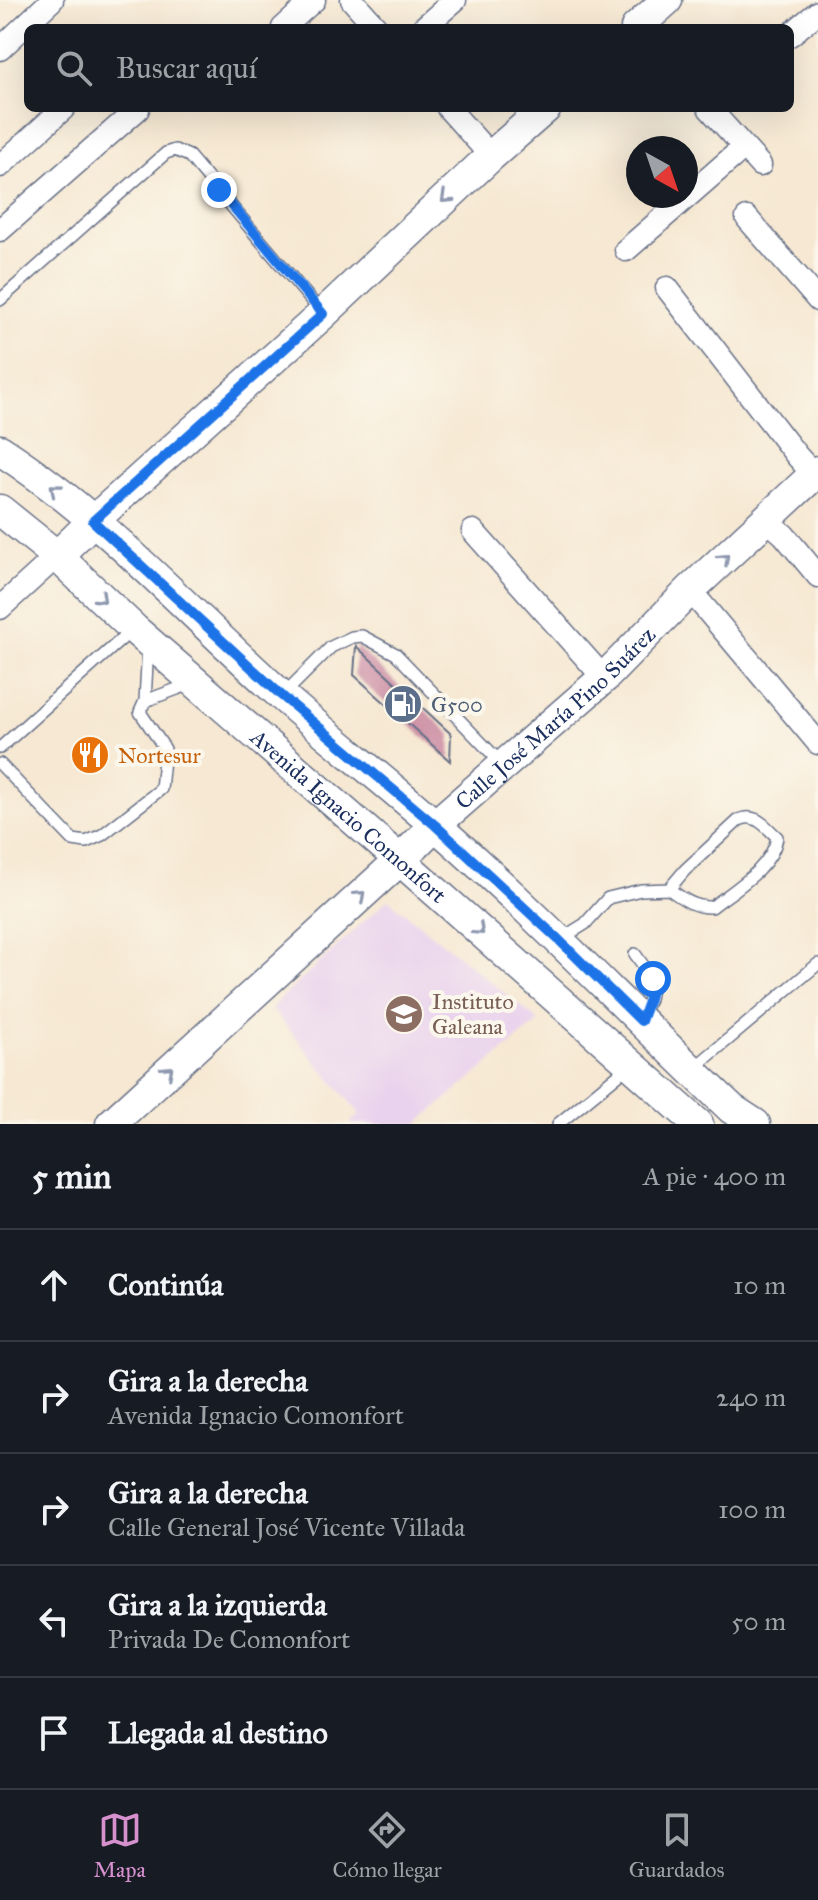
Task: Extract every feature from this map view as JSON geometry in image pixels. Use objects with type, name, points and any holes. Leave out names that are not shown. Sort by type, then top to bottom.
[{"type":"main road","points":[[641,24],[667,0]]},
{"type":"main road","points":[[57,556],[541,112]]},
{"type":"main road","points":[[0,450],[42,478],[93,521],[282,696],[435,825],[559,940],[691,1071],[732,1109],[755,1124]]},
{"type":"main road","name":"Calle José María Pino Suárez","points":[[111,1124],[435,825],[604,678],[690,590],[817,475]]},
{"type":"main road","name":"Avenida Ignacio Comonfort","points":[[0,510],[57,556],[194,682],[698,1124]]},
{"type":"street","points":[[27,24],[52,0]]},
{"type":"street","points":[[287,24],[314,0]]},
{"type":"street","points":[[352,0],[373,24]]},
{"type":"street","points":[[428,24],[455,0]]},
{"type":"street","points":[[794,32],[818,12]]},
{"type":"street","points":[[0,49],[24,26]]},
{"type":"street","points":[[0,166],[60,112]]},
{"type":"street","points":[[0,230],[135,112]]},
{"type":"street","points":[[452,112],[491,156]]},
{"type":"street","points":[[712,112],[760,165]]},
{"type":"street","points":[[626,250],[743,148]]},
{"type":"street","points":[[747,218],[818,300]]},
{"type":"street","points":[[667,288],[797,456],[817,475]]},
{"type":"street","points":[[767,520],[784,535],[818,576]]},
{"type":"street","points":[[473,531],[604,678]]},
{"type":"street","points":[[0,608],[57,556]]},
{"type":"street","points":[[690,590],[818,743]]},
{"type":"lane","points":[[0,300],[166,153],[175,150],[189,156],[323,314]]},
{"type":"lane","points":[[0,764],[73,840],[86,842],[102,835],[161,789],[165,749],[140,712],[145,701],[141,635]]},
{"type":"lane","points":[[0,748],[141,635]]},
{"type":"lane","points":[[282,696],[331,647],[352,637],[362,636],[396,654],[505,766]]},
{"type":"lane","points":[[145,701],[194,682]]},
{"type":"lane","points":[[559,940],[585,924],[608,898],[641,890],[669,889],[692,904],[702,908],[712,907],[767,862],[776,847],[777,837],[756,818],[747,816],[685,870],[669,889]]},
{"type":"lane","points":[[635,954],[653,979],[641,1021]]},
{"type":"lane","points":[[691,1071],[818,964]]},
{"type":"lane","points":[[558,1124],[631,1064]]},
{"type":"shaded area","name":"Instituto Galeana","points":[[388,899],[539,1021],[417,1124],[349,1124],[360,1114],[271,1008]]},
{"type":"building","name":"G500","points":[[356,646],[451,734],[450,761],[354,675]]},
{"type":"place","name":"G500","points":[[403,704]]},
{"type":"place","name":"Nortesur","points":[[90,755]]},
{"type":"place","name":"Instituto Galeana","points":[[404,1014]]},
{"type":"route","points":[[219,190],[323,314],[93,521],[282,696],[435,825],[641,1021],[653,979]]}]
